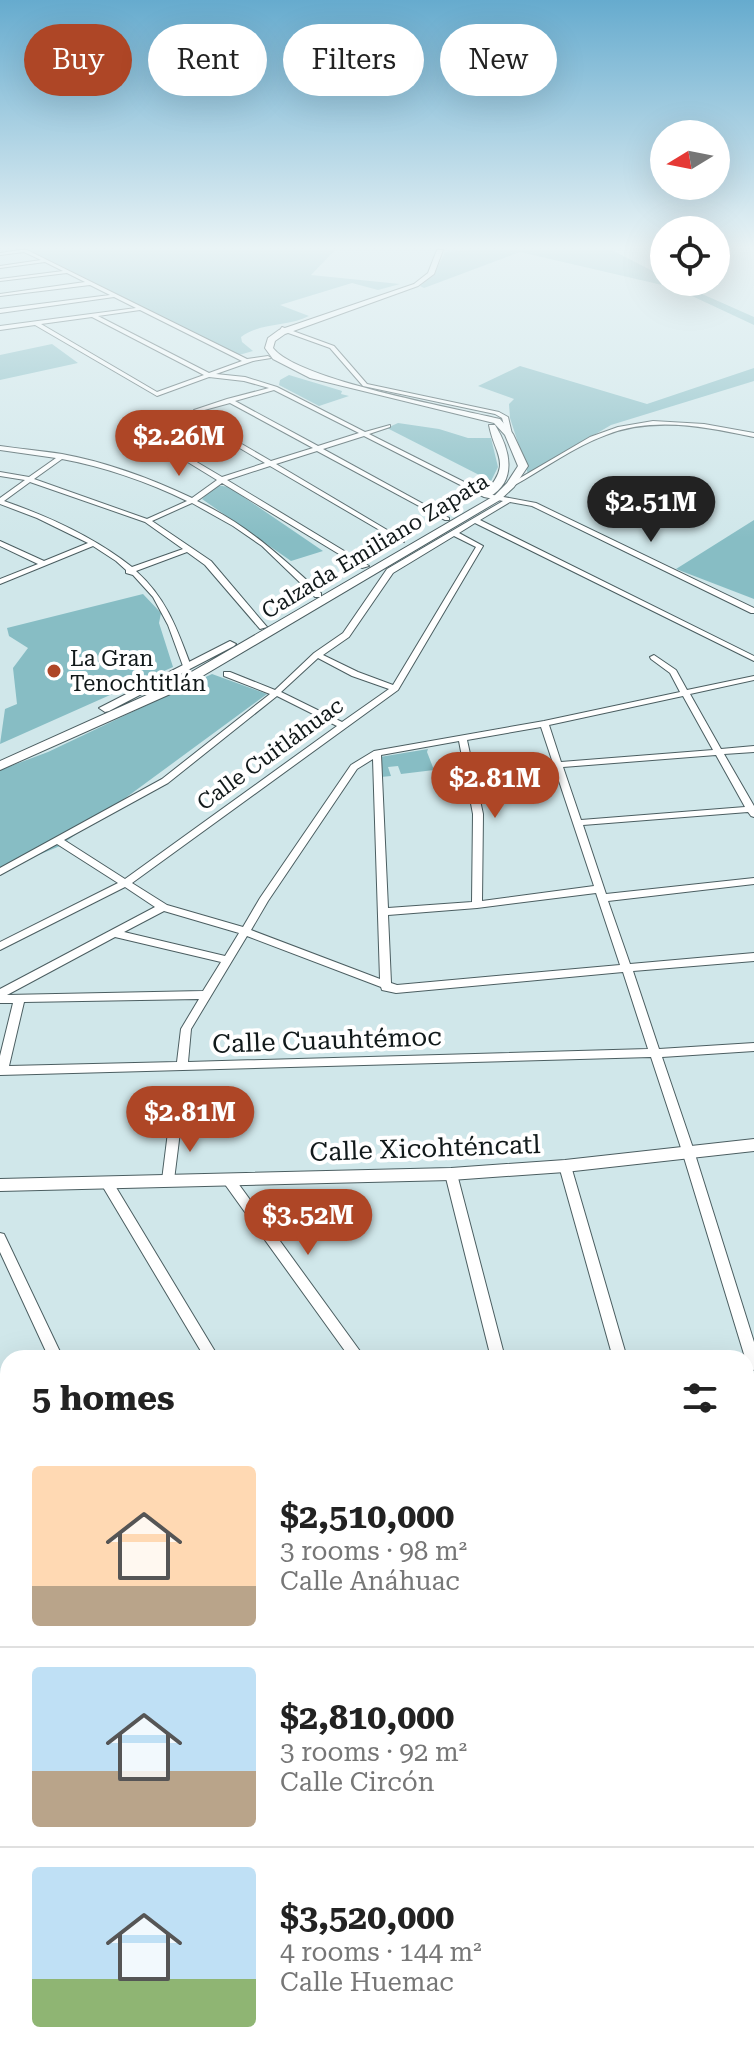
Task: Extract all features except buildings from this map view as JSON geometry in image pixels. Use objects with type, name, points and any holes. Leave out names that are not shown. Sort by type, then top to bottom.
[{"type":"main road","points":[[262,346],[265,355]]},
{"type":"main road","points":[[269,346],[276,357],[313,376],[497,421],[509,434]]},
{"type":"main road","name":"Calzada Emiliano Zapata","points":[[265,355],[305,379],[493,427],[500,439],[507,465],[497,498]]},
{"type":"main road","name":"Calzada Emiliano Zapata","points":[[0,766],[173,688],[497,498],[511,485],[523,466],[509,434]]},
{"type":"main road","name":"Calzada Emiliano Zapata","points":[[0,760],[263,627],[402,541],[497,498]]},
{"type":"street","points":[[76,346],[157,394],[265,355]]},
{"type":"street","points":[[152,346],[208,375],[263,383],[275,388],[497,498],[534,504],[754,611]]},
{"type":"street","points":[[219,346],[249,360]]},
{"type":"street","points":[[330,346],[343,355],[365,385],[497,413],[505,417],[509,434]]},
{"type":"street","points":[[263,383],[278,380]]},
{"type":"street","points":[[197,410],[275,388]]},
{"type":"street","points":[[229,400],[447,519]]},
{"type":"street","points":[[186,414],[402,541]]},
{"type":"street","points":[[511,485],[596,438],[643,423],[681,423],[754,435]]},
{"type":"street","points":[[147,521],[194,500],[223,479],[388,426]]},
{"type":"street","points":[[127,427],[139,430],[223,479],[365,566]]},
{"type":"street","points":[[0,448],[62,456],[109,469],[194,500],[264,545],[318,595]]},
{"type":"street","points":[[62,456],[0,502],[94,543],[150,588],[171,624],[187,666]]},
{"type":"street","points":[[0,474],[28,479],[147,521],[208,563],[263,627]]},
{"type":"street","points":[[0,872],[60,842],[165,781],[276,693],[317,655],[346,635],[390,571],[475,520],[497,498]]},
{"type":"street","points":[[475,520],[754,659]]},
{"type":"street","name":"Calle Cuitláhuac","points":[[0,946],[124,884],[395,688],[480,546],[454,533]]},
{"type":"street","points":[[0,543],[44,564]]},
{"type":"street","points":[[0,582],[94,543]]},
{"type":"street","points":[[129,571],[188,549]]},
{"type":"street","points":[[317,655],[355,674],[395,688]]},
{"type":"street","points":[[577,823],[753,811],[673,672],[654,657]]},
{"type":"street","points":[[227,674],[276,693],[342,725]]},
{"type":"street","points":[[182,1066],[186,1029],[245,931],[354,767],[377,753],[544,724],[754,678]]},
{"type":"street","points":[[544,724],[688,1151],[750,1350]]},
{"type":"street","points":[[463,740],[478,814],[477,905]]},
{"type":"street","points":[[557,765],[754,749]]},
{"type":"street","points":[[377,753],[386,987]]},
{"type":"street","points":[[60,842],[163,907],[245,931],[386,987],[405,989],[754,957]]},
{"type":"street","points":[[384,912],[754,881]]},
{"type":"street","points":[[0,997],[163,907]]},
{"type":"street","points":[[113,933],[227,960]]},
{"type":"street","points":[[0,997],[206,995]]},
{"type":"street","points":[[1,1071],[20,998]]},
{"type":"street","name":"Calle Cuauhtémoc","points":[[1,1071],[655,1053],[754,1047]]},
{"type":"street","points":[[168,1180],[175,1124]]},
{"type":"street","name":"Calle Xicohténcatl","points":[[0,1185],[451,1174],[565,1166],[754,1145]]},
{"type":"street","points":[[565,1166],[618,1350]]},
{"type":"street","points":[[451,1174],[496,1350]]},
{"type":"street","points":[[228,1179],[352,1350]]},
{"type":"street","points":[[107,1183],[207,1350]]},
{"type":"street","points":[[0,1238],[52,1350]]},
{"type":"shaded area","points":[[55,346],[78,363],[0,380],[0,355]]},
{"type":"shaded area","points":[[221,346],[247,346],[253,351],[239,355]]},
{"type":"shaded area","points":[[520,366],[647,404],[754,368],[754,381],[611,425],[528,474],[510,418],[509,404],[514,399],[478,386]]},
{"type":"shaded area","points":[[289,375],[342,391],[341,394],[349,396],[319,406],[279,385],[280,380]]},
{"type":"shaded area","points":[[398,423],[439,429],[468,438],[491,438],[498,467],[491,481],[387,428]]},
{"type":"shaded area","points":[[216,485],[229,487],[323,551],[291,561],[202,499]]},
{"type":"shaded area","points":[[754,520],[754,599],[676,569]]},
{"type":"shaded area","points":[[143,594],[161,613],[159,623],[173,667],[0,744],[5,709],[17,704],[13,668],[28,648],[9,636],[7,628]]},
{"type":"shaded area","points":[[212,674],[267,694],[60,846],[0,871],[0,770],[48,752]]},
{"type":"shaded area","points":[[428,749],[434,770],[401,774],[398,766],[388,767],[391,776],[381,777],[380,757]]},
{"type":"place","name":"La Gran Tenochtitlán","points":[[54,671]]}]
